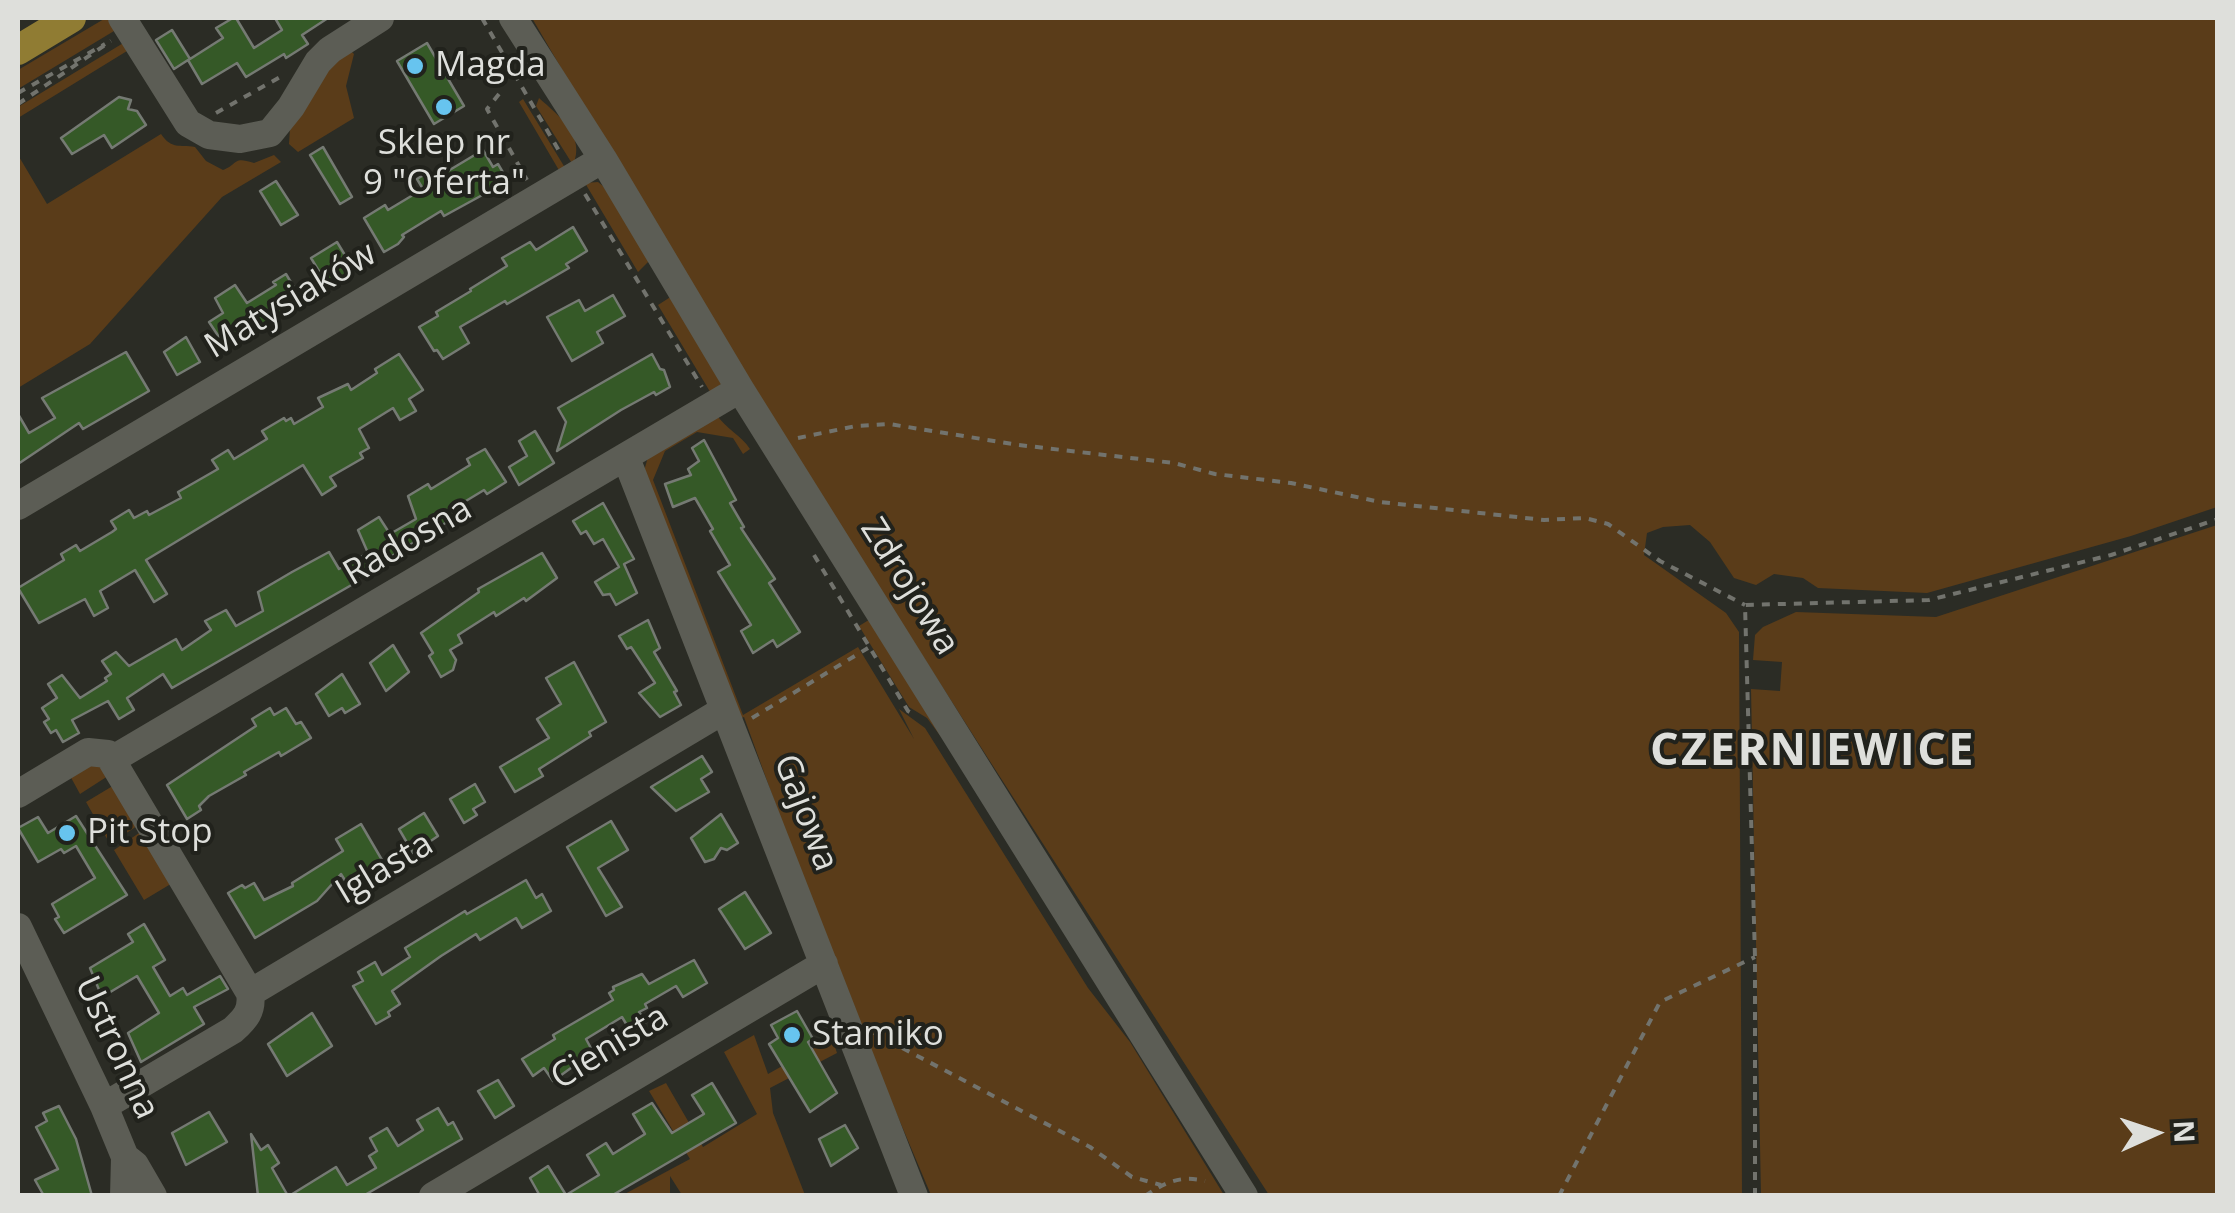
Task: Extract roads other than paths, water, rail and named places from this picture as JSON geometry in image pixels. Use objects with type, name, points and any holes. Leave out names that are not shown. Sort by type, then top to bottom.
[{"type":"main road","points":[[18,50],[71,18]]},
{"type":"street","points":[[121,29],[188,122],[220,138],[249,139],[270,132],[292,108],[318,62],[330,50],[380,18]]},
{"type":"street","name":"Zdrojowa","points":[[513,18],[1244,1196]]},
{"type":"street","name":"Matysiaków","points":[[18,506],[603,160]]},
{"type":"street","name":"Radosna","points":[[113,759],[740,388]]},
{"type":"street","name":"Gajowa","points":[[626,458],[914,1196]]},
{"type":"street","name":"Iglasta","points":[[104,1106],[232,1030],[249,1013],[250,993],[724,710]]},
{"type":"street","points":[[18,794],[88,752],[103,752],[113,759],[250,993]]},
{"type":"street","name":"Ustronna","points":[[18,926],[125,1157],[153,1196]]},
{"type":"street","name":"Cienista","points":[[433,1196],[824,964]]},
{"type":"street","points":[[124,1196],[125,1157]]},
{"type":"place","name":"Magda","points":[[415,66]]},
{"type":"place","name":"Sklep nr 9 \"Oferta\"","points":[[444,107]]},
{"type":"place","name":"Pit Stop","points":[[67,833]]},
{"type":"place","name":"Stamiko","points":[[792,1035]]},
{"type":"district","name":"CZERNIEWICE","points":[[1813,752]]}]
